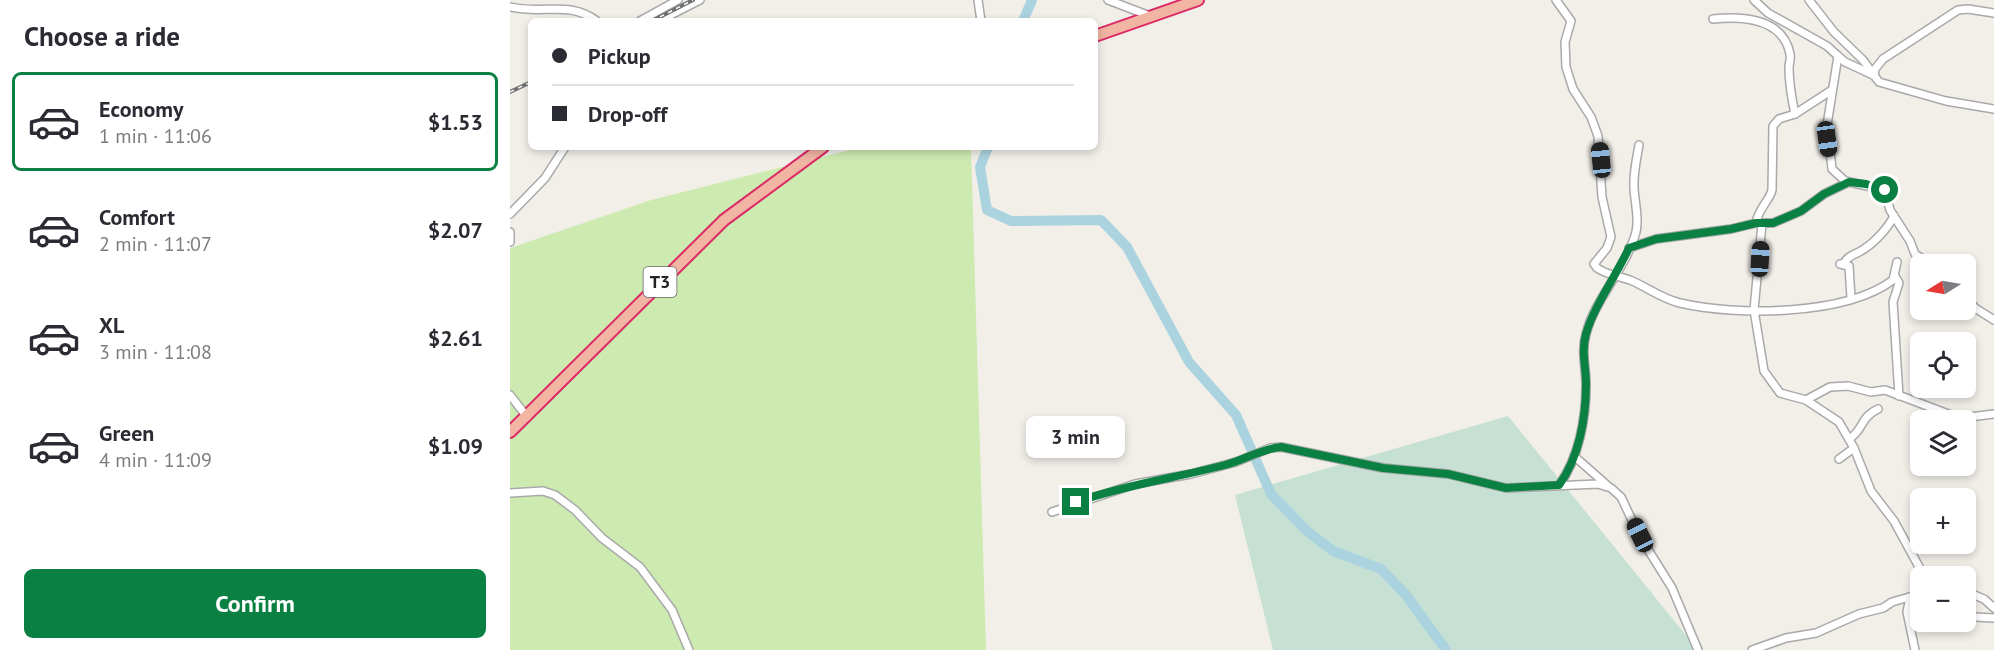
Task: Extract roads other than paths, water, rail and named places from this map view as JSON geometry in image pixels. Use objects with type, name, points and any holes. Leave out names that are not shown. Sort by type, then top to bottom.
[{"type":"highway","points":[[1098,35],[1198,0]]},
{"type":"highway","name":"T3","points":[[510,432],[724,220],[819,150]]},
{"type":"street","points":[[645,18],[678,0]]},
{"type":"street","points":[[665,18],[700,0]]},
{"type":"street","points":[[978,0],[981,18]]},
{"type":"street","points":[[1108,0],[1132,11],[1149,16],[1155,14]]},
{"type":"street","points":[[1556,0],[1571,21],[1565,42],[1569,79],[1591,117],[1598,136],[1602,197],[1611,237],[1609,245],[1594,266],[1605,274],[1616,276],[1680,303],[1717,309],[1805,309],[1851,298],[1882,287],[1895,276]]},
{"type":"street","points":[[1754,0],[1768,13],[1827,46],[1845,62],[1873,75],[1886,85],[1930,97],[1994,109]]},
{"type":"street","points":[[1809,0],[1834,32],[1863,60],[1873,75]]},
{"type":"street","points":[[510,7],[532,11],[574,7],[592,18]]},
{"type":"street","points":[[1873,75],[1883,59],[1959,10],[1994,13]]},
{"type":"street","points":[[1713,19],[1751,18],[1768,24],[1781,37],[1791,58],[1789,70],[1795,114]]},
{"type":"street","points":[[1838,56],[1827,131],[1829,157],[1833,171],[1849,182],[1885,190],[1894,216],[1916,254]]},
{"type":"street","points":[[1832,90],[1795,114],[1784,116],[1773,126],[1772,190],[1771,196],[1760,209],[1754,310],[1764,372],[1780,393],[1806,400],[1839,422],[1854,448],[1871,491],[1894,521],[1919,566]]},
{"type":"street","points":[[1559,485],[1569,471],[1581,431],[1586,386],[1583,354],[1585,336],[1592,316],[1616,276],[1629,248],[1638,220],[1634,182],[1639,145]]},
{"type":"street","points":[[510,212],[545,178],[563,150]]},
{"type":"street","points":[[1629,248],[1656,239],[1759,223],[1773,223],[1801,211],[1824,194],[1849,182]]},
{"type":"street","points":[[1851,298],[1850,268],[1842,263],[1848,256],[1863,250],[1885,230],[1894,216]]},
{"type":"street","points":[[510,232],[510,242]]},
{"type":"street","points":[[1897,262],[1895,276],[1899,283],[1893,302],[1899,396]]},
{"type":"street","points":[[1976,309],[1994,320]]},
{"type":"street","points":[[1806,400],[1833,387],[1862,388],[1871,392],[1885,390],[1950,416],[1970,417],[1994,414]]},
{"type":"street","points":[[510,395],[527,417]]},
{"type":"street","points":[[1849,439],[1855,435],[1864,418],[1878,409]]},
{"type":"street","points":[[1052,512],[1124,487],[1200,472],[1236,462],[1269,448],[1281,447],[1383,468],[1448,474],[1506,488],[1598,484],[1611,488]]},
{"type":"street","points":[[1839,459],[1854,448]]},
{"type":"street","points":[[1574,456],[1621,497],[1640,535],[1672,588],[1698,650]]},
{"type":"street","points":[[510,493],[543,491],[555,495],[575,510],[602,538],[640,567],[672,610],[689,650]]},
{"type":"street","points":[[1987,601],[1994,594]]},
{"type":"street","points":[[1976,596],[1987,601],[1994,608]]},
{"type":"street","points":[[1752,650],[1786,638],[1816,633],[1859,614],[1910,597],[1907,612],[1910,626]]},
{"type":"street","points":[[1976,616],[1994,618]]},
{"type":"street","points":[[1911,632],[1915,650]]},
{"type":"waterway","points":[[1024,18],[1032,0]]},
{"type":"waterway","points":[[987,150],[980,167],[987,210],[1011,221],[1101,220],[1127,247],[1189,362],[1236,415],[1271,494],[1307,531],[1333,551],[1381,569],[1406,595],[1446,650]]},
{"type":"railway","points":[[658,18],[693,0]]},
{"type":"railway","points":[[510,92],[528,83]]}]
